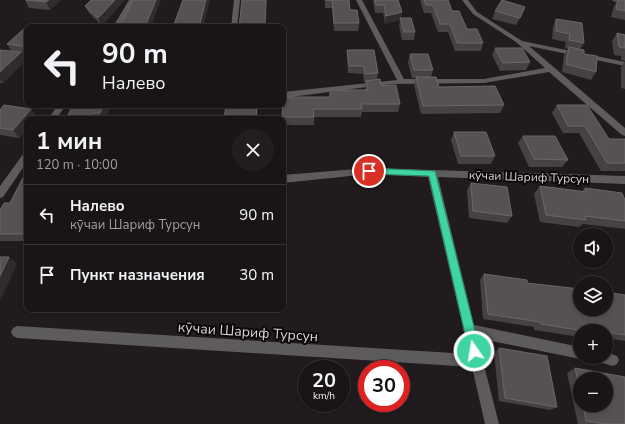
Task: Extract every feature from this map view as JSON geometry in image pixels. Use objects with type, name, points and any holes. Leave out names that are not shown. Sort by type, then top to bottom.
[{"type":"street","points":[[118,24],[132,0]]},
{"type":"street","points":[[234,24],[237,0]]},
{"type":"street","points":[[359,0],[402,82]]},
{"type":"street","points":[[465,0],[475,13],[520,43],[625,133]]},
{"type":"street","points":[[615,0],[625,3]]},
{"type":"street","points":[[520,43],[625,64]]},
{"type":"street","points":[[0,54],[24,57]]},
{"type":"street","points":[[286,94],[402,82],[484,82],[551,69]]},
{"type":"street","points":[[0,194],[24,159]]},
{"type":"street","name":"кӯчаи Шариф Турсун","points":[[286,179],[369,171],[625,180]]},
{"type":"street","points":[[432,173],[492,424]]},
{"type":"street","points":[[469,330],[573,352]]},
{"type":"street","name":"кӯчаи Шариф Турсун","points":[[17,332],[477,361]]},
{"type":"building","points":[[26,0],[49,0],[46,2]]},
{"type":"building","points":[[91,0],[115,0],[98,18],[85,6]]},
{"type":"building","points":[[133,0],[156,0],[146,24],[121,24]]},
{"type":"building","points":[[183,0],[206,0],[200,24],[174,24]]},
{"type":"building","points":[[242,0],[266,0],[265,24],[239,24]]},
{"type":"building","points":[[332,0],[349,0],[350,10],[357,10],[359,23],[334,23]]},
{"type":"building","points":[[375,0],[398,0],[402,12],[386,16],[384,5],[376,5]]},
{"type":"building","points":[[424,0],[448,0],[452,11],[459,11],[467,29],[477,29],[483,43],[457,43],[450,24],[440,24],[433,5],[426,5]]},
{"type":"building","points":[[502,0],[525,7],[520,18],[495,11]]},
{"type":"building","points":[[618,0],[625,0],[625,11],[616,9]]},
{"type":"building","points":[[400,18],[411,18],[415,32],[404,32]]},
{"type":"building","points":[[556,19],[582,23],[584,43],[569,40],[570,34],[556,31]]},
{"type":"building","points":[[24,29],[24,50],[22,46],[7,44]]},
{"type":"building","points":[[617,33],[625,35],[625,48],[619,47]]},
{"type":"building","points":[[569,47],[584,50],[584,54],[597,56],[596,72],[566,64]]},
{"type":"building","points":[[495,48],[522,48],[530,62],[503,63]]},
{"type":"building","points":[[0,50],[21,52],[0,72]]},
{"type":"building","points":[[347,50],[374,50],[378,73],[365,74],[364,66],[349,66]]},
{"type":"building","points":[[410,54],[428,54],[433,70],[414,70]]},
{"type":"building","points":[[416,77],[436,77],[439,87],[495,86],[504,105],[423,106]]},
{"type":"building","points":[[380,79],[381,85],[396,85],[400,104],[361,104],[362,109],[313,109],[314,117],[282,116],[282,108],[286,108],[286,97],[330,97],[330,90],[368,90],[366,81]]},
{"type":"building","points":[[4,105],[31,109],[13,130],[0,128],[0,110]]},
{"type":"building","points":[[557,105],[587,105],[609,139],[625,139],[625,163],[607,163],[585,126],[568,126]]},
{"type":"building","points":[[72,108],[102,108],[100,113],[94,113],[92,116],[68,116]]},
{"type":"building","points":[[226,108],[257,108],[256,116],[224,116]]},
{"type":"building","points":[[454,132],[486,132],[495,156],[461,156]]},
{"type":"building","points":[[523,136],[555,136],[568,160],[534,159]]},
{"type":"building","points":[[24,176],[24,234],[0,234],[0,210],[4,203],[10,203]]},
{"type":"building","points":[[471,183],[507,187],[512,216],[473,211]]},
{"type":"building","points":[[540,186],[586,192],[585,188],[622,193],[625,200],[625,221],[585,216],[586,220],[546,215]]},
{"type":"building","points":[[0,257],[9,257],[0,276]]},
{"type":"building","points":[[484,274],[527,280],[527,283],[573,288],[573,316],[613,316],[613,293],[625,295],[625,335],[613,333],[613,324],[573,324],[573,329],[541,324],[540,322],[488,314]]},
{"type":"building","points":[[499,348],[547,356],[557,407],[505,398]]},
{"type":"building","points":[[575,368],[597,372],[576,372]]},
{"type":"building","points":[[613,375],[625,377],[625,424],[605,424],[586,421],[584,412],[613,412]]},
{"type":"route","points":[[369,171],[432,173],[474,351]]}]
